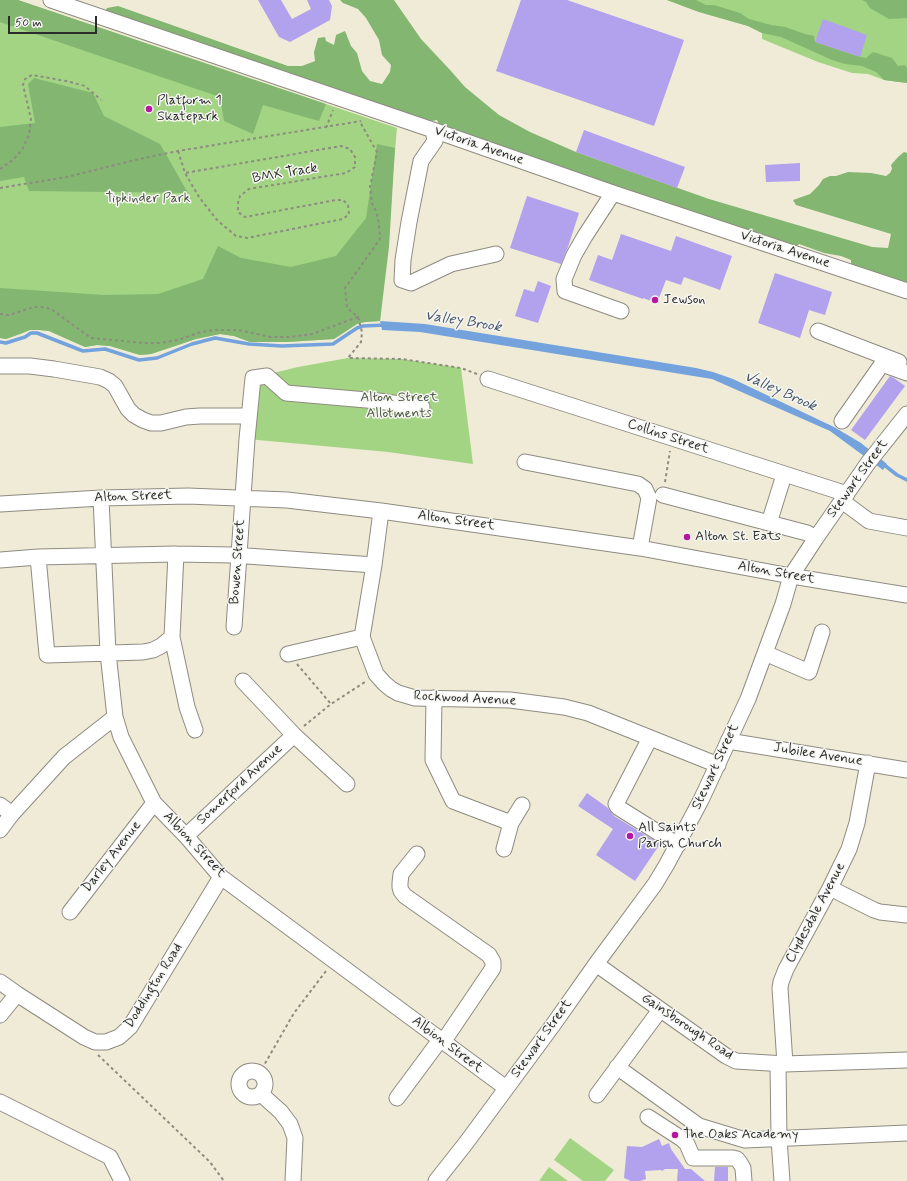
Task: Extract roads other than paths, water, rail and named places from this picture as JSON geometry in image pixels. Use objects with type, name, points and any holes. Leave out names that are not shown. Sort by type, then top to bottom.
[{"type":"street","name":"Victoria Avenue","points":[[51,0],[71,3],[613,193],[907,291]]},
{"type":"street","points":[[438,131],[435,140],[421,161],[409,222],[403,260],[402,280],[411,283],[451,264],[496,254]]},
{"type":"street","points":[[613,193],[578,248],[564,280],[565,291],[621,311]]},
{"type":"street","points":[[818,331],[907,365]]},
{"type":"street","points":[[842,421],[882,364],[907,373]]},
{"type":"street","points":[[0,366],[30,366],[100,377],[109,381],[115,386],[128,409],[134,415],[151,423],[161,423],[186,417],[200,416],[249,416]]},
{"type":"street","name":"Bowen Street","points":[[234,627],[253,378],[267,376],[286,393],[378,401],[422,407]]},
{"type":"street","name":"Collins Street","points":[[488,379],[784,475],[844,498],[869,521],[907,528]]},
{"type":"street","name":"Stewart Street","points":[[436,1181],[466,1143],[655,884],[678,846],[718,765],[748,699],[783,604],[791,576],[868,463],[907,414]]},
{"type":"street","points":[[525,462],[638,484],[645,489],[649,498],[640,548]]},
{"type":"street","points":[[769,523],[784,475]]},
{"type":"street","points":[[664,495],[807,533],[816,538]]},
{"type":"street","name":"Alton Street","points":[[0,504],[101,498],[188,496],[287,500],[381,511],[640,548],[791,576],[907,595]]},
{"type":"street","name":"Albion Street","points":[[101,498],[108,653],[115,717],[121,738],[154,803],[186,836],[221,877],[506,1088]]},
{"type":"street","points":[[288,654],[362,637],[381,511]]},
{"type":"street","points":[[176,554],[172,637],[187,707],[195,730]]},
{"type":"street","points":[[0,560],[38,557],[176,554],[239,556],[374,565]]},
{"type":"street","points":[[38,557],[47,655],[144,652],[161,646],[172,637]]},
{"type":"street","points":[[765,653],[809,672],[822,632]]},
{"type":"street","name":"Rockwood Avenue","points":[[362,637],[376,674],[384,684],[398,693],[415,698],[510,700],[564,707],[588,713],[718,765]]},
{"type":"street","name":"Somerford Avenue","points":[[243,681],[294,735],[347,784]]},
{"type":"street","points":[[434,698],[433,760],[453,801],[511,823]]},
{"type":"street","points":[[0,830],[12,814],[64,757],[115,717]]},
{"type":"street","name":"Somerford Avenue","points":[[186,836],[294,735]]},
{"type":"street","points":[[650,738],[616,804],[619,808],[678,846]]},
{"type":"street","name":"Jubilee Avenue","points":[[728,741],[907,770]]},
{"type":"street","name":"Clydesdale Avenue","points":[[782,1181],[779,1139],[782,1064],[781,982],[786,969],[830,888],[849,849],[854,836],[868,763]]},
{"type":"street","name":"Darley Avenue","points":[[70,912],[154,803]]},
{"type":"street","points":[[0,805],[12,814]]},
{"type":"street","points":[[504,849],[511,823],[522,805]]},
{"type":"street","points":[[397,1098],[442,1041],[493,968],[493,962],[489,955],[405,896],[401,891],[401,874],[417,854]]},
{"type":"street","name":"Doddington Road","points":[[17,994],[84,1038],[95,1042],[106,1042],[119,1037],[130,1027],[221,877]]},
{"type":"street","points":[[830,888],[874,910],[907,915]]},
{"type":"street","name":"Gainsborough Road","points":[[596,964],[726,1056],[736,1061],[782,1064],[907,1060]]},
{"type":"street","points":[[0,982],[17,994],[0,1015]]},
{"type":"street","points":[[597,1095],[660,1010]]},
{"type":"street","points":[[617,1067],[699,1126],[745,1140],[907,1133]]},
{"type":"street","points":[[254,1072],[263,1078],[265,1086],[261,1094],[250,1097],[244,1094],[239,1087],[239,1082],[245,1074],[254,1072]]},
{"type":"street","points":[[261,1094],[281,1112],[290,1124],[295,1138],[293,1181]]},
{"type":"street","points":[[0,1102],[110,1157],[122,1181]]},
{"type":"street","points":[[648,1117],[682,1139],[687,1144],[694,1158],[737,1159],[743,1168],[744,1181]]},
{"type":"water","points":[[380,321],[425,324],[713,372],[733,379],[834,427],[861,443],[887,464],[883,470],[830,431],[712,379],[420,332],[382,330]]},
{"type":"waterway","name":"Valley Brook","points":[[0,342],[6,343],[25,337],[31,333],[37,333],[83,351],[105,349],[139,360],[157,358],[192,344],[215,338],[249,344],[282,346],[333,344],[357,328],[363,326],[385,325]]},
{"type":"waterway","name":"Valley Brook","points":[[883,464],[897,475],[907,480]]},
{"type":"place","name":"Platform 1 Skatepark","points":[[149,109]]},
{"type":"place","name":"Jewson","points":[[655,300]]},
{"type":"place","name":"Alton St. Eats","points":[[687,537]]},
{"type":"place","name":"All Saints Parish Church","points":[[630,836]]},
{"type":"place","name":"The Oaks Academy","points":[[675,1135]]},
{"type":"park label","name":"Tipkinder Park","points":[[148,199]]},
{"type":"park label","name":"Alton Street Allotments","points":[[399,406]]}]
